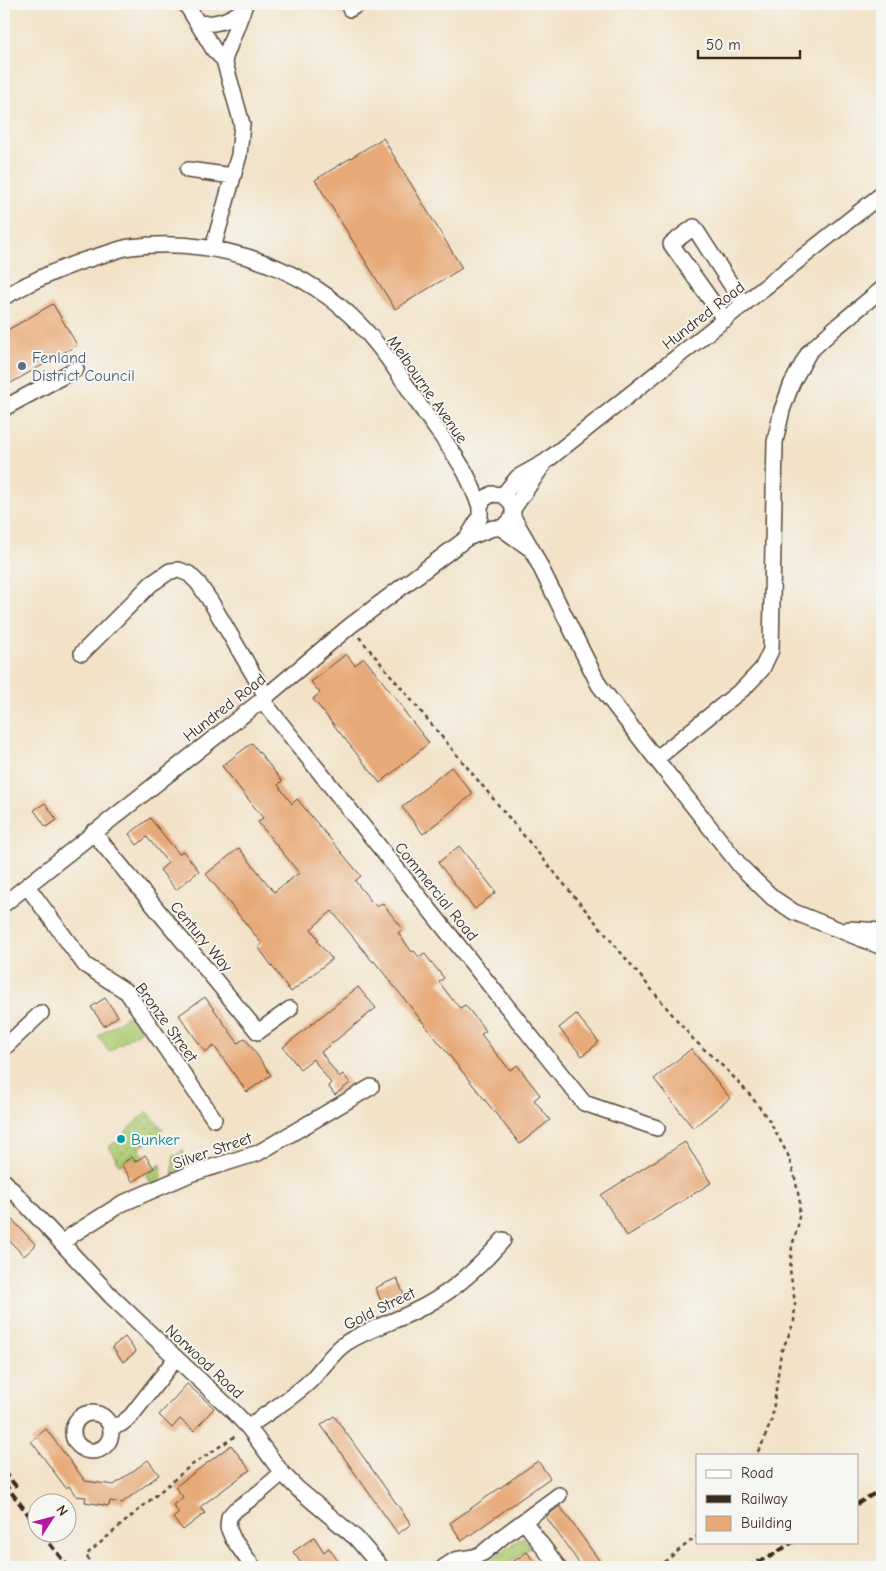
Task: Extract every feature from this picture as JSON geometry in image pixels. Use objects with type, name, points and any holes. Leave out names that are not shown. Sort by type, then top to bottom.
[{"type":"street","points":[[186,4],[214,50],[224,60],[242,124],[239,155],[213,248]]},
{"type":"street","points":[[197,23],[220,23],[229,20],[244,8]]},
{"type":"street","points":[[224,60],[244,8]]},
{"type":"street","points":[[188,170],[233,176]]},
{"type":"street","name":"Hundred Road","points":[[467,538],[480,512],[484,499],[497,494],[518,477],[545,462],[882,194]]},
{"type":"street","points":[[725,320],[671,244],[694,227],[744,305]]},
{"type":"street","name":"Melbourne Avenue","points":[[4,297],[78,262],[128,247],[173,244],[213,248],[260,260],[322,292],[351,316],[382,350],[465,472],[480,512]]},
{"type":"street","points":[[656,759],[744,688],[762,669],[771,650],[775,442],[782,410],[792,383],[809,352],[882,289]]},
{"type":"street","points":[[4,408],[76,369]]},
{"type":"street","name":"Hundred Road","points":[[4,904],[264,698],[350,626],[467,538],[508,523],[545,462]]},
{"type":"street","name":"Melbourne Avenue","points":[[465,472],[497,494]]},
{"type":"street","points":[[497,494],[511,502],[513,513],[599,685],[741,867],[773,898],[794,912],[882,947]]},
{"type":"street","points":[[480,512],[485,523],[497,528],[532,550]]},
{"type":"street","name":"Commercial Road","points":[[82,653],[151,584],[170,571],[179,570],[189,574],[198,583],[211,602],[264,698],[584,1103],[657,1128]]},
{"type":"street","name":"Century Way","points":[[93,832],[258,1032],[290,1008]]},
{"type":"street","name":"Bronze Street","points":[[27,886],[85,965],[127,992],[214,1119]]},
{"type":"street","points":[[836,928],[882,930]]},
{"type":"street","points":[[4,1048],[41,1012]]},
{"type":"street","name":"Silver Street","points":[[63,1243],[72,1235],[121,1204],[190,1174],[258,1153],[371,1087]]},
{"type":"street","name":"Norwood Road","points":[[4,1181],[111,1296],[248,1427],[282,1473],[356,1538],[382,1567]]},
{"type":"street","name":"Gold Street","points":[[248,1427],[310,1382],[333,1354],[345,1343],[370,1330],[412,1313],[442,1296],[463,1282],[490,1256],[503,1240]]},
{"type":"street","points":[[111,1427],[121,1424],[131,1416],[176,1358]]},
{"type":"street","points":[[253,1567],[233,1539],[228,1527],[229,1517],[235,1510],[282,1473]]},
{"type":"street","points":[[444,1567],[454,1560],[466,1563],[483,1553],[559,1495]]},
{"type":"street","points":[[524,1521],[558,1567]]},
{"type":"path","points":[[350,626],[694,1040],[729,1072],[750,1095],[768,1120],[788,1155],[800,1203],[798,1226],[792,1246],[790,1270],[795,1303],[794,1321],[780,1352],[772,1419],[764,1442],[757,1454]]},
{"type":"path","points":[[93,1567],[86,1555],[189,1467],[248,1427]]},
{"type":"path","points":[[658,1567],[696,1537]]},
{"type":"green space","points":[[130,1014],[141,1030],[109,1052],[98,1036]]},
{"type":"green space","points":[[147,1111],[163,1129],[157,1136],[139,1148],[144,1156],[135,1162],[132,1157],[120,1165],[109,1147],[115,1142],[118,1145],[126,1136],[124,1133]]},
{"type":"green space","points":[[183,1149],[188,1171],[173,1177],[174,1154],[176,1156]]},
{"type":"green space","points":[[161,1164],[162,1181],[152,1185],[147,1173]]},
{"type":"green space","points":[[523,1537],[530,1548],[502,1567],[494,1567],[489,1561]]},
{"type":"building","points":[[383,138],[462,268],[395,309],[315,180]]},
{"type":"building","name":"Fenland District Council","points":[[53,304],[77,345],[4,387],[4,332]]},
{"type":"building","points":[[346,654],[355,665],[364,658],[429,743],[380,783],[313,699],[320,693],[311,682]]},
{"type":"building","points":[[252,743],[282,781],[278,785],[292,804],[297,799],[361,876],[355,881],[371,901],[377,907],[382,903],[403,929],[398,933],[412,952],[414,951],[419,957],[424,953],[444,978],[439,982],[455,1003],[460,1008],[465,1005],[486,1031],[481,1034],[494,1051],[510,1070],[517,1065],[540,1095],[534,1100],[550,1120],[520,1144],[332,911],[311,929],[319,940],[317,941],[332,959],[291,992],[258,947],[262,944],[206,874],[239,848],[274,892],[299,873],[258,822],[263,818],[222,766]]},
{"type":"building","points":[[451,767],[473,794],[423,834],[402,807]]},
{"type":"building","points":[[45,803],[57,820],[46,827],[34,810]]},
{"type":"building","points":[[150,818],[179,854],[183,851],[199,871],[176,890],[160,870],[168,863],[147,837],[137,845],[129,834]]},
{"type":"building","points":[[459,846],[496,892],[475,909],[438,863]]},
{"type":"building","points":[[358,987],[376,1008],[321,1052],[339,1077],[343,1074],[350,1083],[335,1095],[328,1086],[331,1083],[313,1059],[300,1069],[283,1047]]},
{"type":"building","points":[[205,997],[238,1043],[245,1038],[271,1075],[247,1092],[214,1046],[205,1052],[179,1015]]},
{"type":"building","points":[[105,998],[118,1016],[104,1026],[91,1007]]},
{"type":"building","points":[[576,1014],[599,1042],[582,1056],[559,1028]]},
{"type":"building","points":[[691,1049],[730,1098],[693,1128],[654,1079]]},
{"type":"building","points":[[685,1142],[711,1183],[627,1236],[601,1195]]},
{"type":"building","points":[[145,1155],[154,1168],[133,1182],[121,1164],[132,1157],[135,1162]]},
{"type":"building","points":[[4,1211],[36,1245],[24,1256],[4,1235]]},
{"type":"building","points":[[397,1278],[404,1295],[383,1305],[375,1288]]},
{"type":"building","points":[[125,1337],[136,1352],[123,1362],[112,1347]]},
{"type":"building","points":[[187,1384],[214,1408],[194,1431],[180,1419],[172,1428],[159,1415]]},
{"type":"building","points":[[334,1416],[411,1524],[398,1534],[321,1425]]},
{"type":"building","points":[[46,1429],[85,1481],[114,1485],[148,1460],[159,1475],[122,1503],[110,1501],[109,1506],[85,1502],[86,1497],[78,1496],[69,1486],[66,1488],[31,1441]]},
{"type":"building","points":[[231,1445],[250,1470],[200,1507],[205,1513],[183,1530],[173,1518],[179,1513],[173,1505],[183,1497],[175,1487]]},
{"type":"building","points":[[538,1461],[550,1478],[462,1541],[450,1523]]},
{"type":"building","points":[[560,1506],[601,1563],[595,1567],[582,1567],[546,1517]]},
{"type":"building","points":[[314,1537],[324,1552],[329,1548],[342,1567],[304,1567],[293,1552]]},
{"type":"building","points":[[527,1552],[538,1567],[505,1567]]},
{"type":"railway","points":[[4,1471],[18,1489]]},
{"type":"railway","points":[[4,1483],[28,1514]]},
{"type":"railway","points":[[858,1503],[882,1489]]},
{"type":"railway","points":[[50,1544],[68,1567]]},
{"type":"railway","points":[[746,1567],[771,1556],[790,1544]]},
{"type":"place","name":"Fenland District Council","points":[[22,366]]},
{"type":"place","name":"Bunker","points":[[121,1139]]}]
